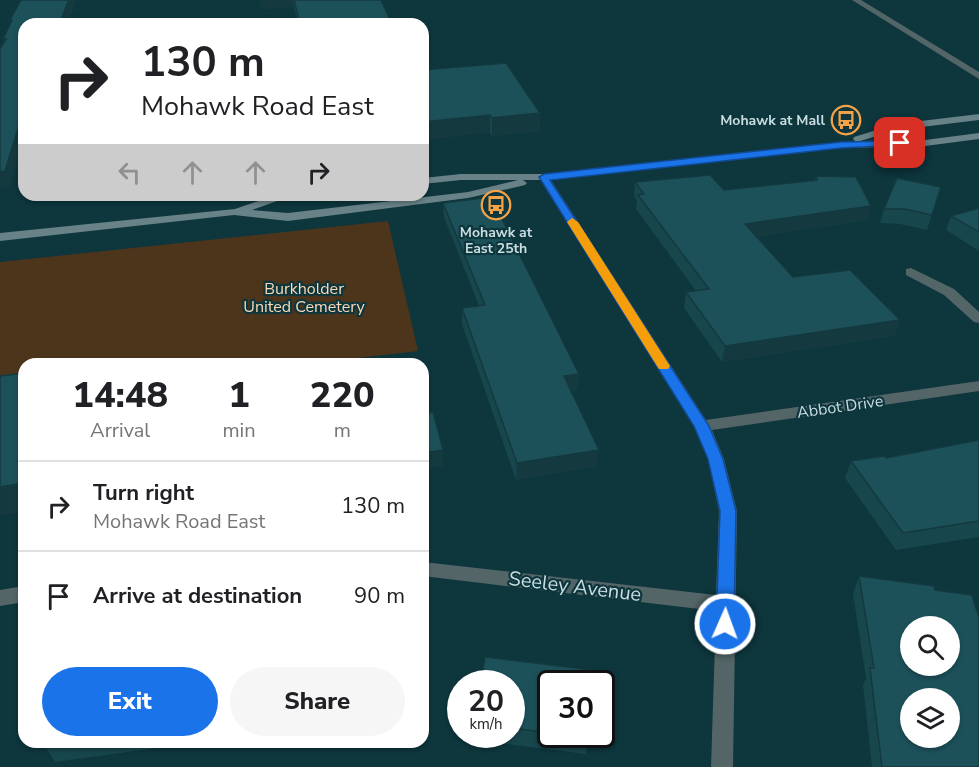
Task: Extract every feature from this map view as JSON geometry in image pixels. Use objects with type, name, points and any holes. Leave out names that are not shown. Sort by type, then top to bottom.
[{"type":"main road","points":[[841,145],[896,127],[979,117]]},
{"type":"main road","points":[[429,180],[461,177],[544,177],[841,145],[925,143],[979,136]]},
{"type":"main road","points":[[429,200],[468,195],[544,177]]},
{"type":"main road","points":[[0,237],[234,212],[269,201]]},
{"type":"main road","points":[[234,212],[288,218],[421,201]]},
{"type":"street","points":[[856,0],[979,76]]},
{"type":"street","points":[[544,177],[702,426],[716,459],[728,511],[722,767]]},
{"type":"street","points":[[911,272],[949,292],[979,319]]},
{"type":"street","name":"Abbot Drive","points":[[702,426],[979,386]]},
{"type":"street","name":"Seeley Avenue","points":[[429,570],[726,604]]},
{"type":"street","points":[[0,598],[18,595]]},
{"type":"green space","name":"Burkholder United Cemetery","points":[[388,221],[418,351],[358,358],[18,358],[18,402],[0,404],[0,262]]},
{"type":"building","points":[[21,0],[69,0],[62,18],[18,18],[18,129],[5,171],[0,172],[0,49],[6,39],[3,39],[12,20],[10,20]]},
{"type":"building","points":[[294,0],[381,0],[389,18],[298,18]]},
{"type":"building","points":[[506,63],[540,113],[429,121],[429,69]]},
{"type":"building","points":[[710,175],[724,190],[817,180],[816,176],[856,177],[871,206],[745,224],[793,277],[850,270],[900,320],[725,346],[686,292],[709,289],[638,195],[644,194],[635,182]]},
{"type":"building","points":[[897,178],[941,187],[932,215],[904,209],[884,209]]},
{"type":"building","points":[[491,197],[579,374],[564,376],[599,450],[517,463],[462,308],[485,305],[443,203]]},
{"type":"building","points":[[979,208],[979,232],[951,216]]},
{"type":"building","points":[[18,374],[18,484],[0,487],[0,376]]},
{"type":"building","points":[[433,412],[443,450],[429,452],[429,413]]},
{"type":"building","points":[[979,440],[979,521],[903,533],[851,461],[884,456],[886,458]]},
{"type":"building","points":[[859,576],[934,586],[935,590],[972,595],[979,618],[979,767],[882,767],[870,668],[874,668]]},
{"type":"building","points":[[485,657],[592,670],[537,670],[537,731],[525,730],[525,670],[483,670]]},
{"type":"slow traffic","points":[[572,222],[664,366]]},
{"type":"place","name":"Mohawk at Mall","points":[[846,120]]},
{"type":"place","name":"Mohawk at East 25th","points":[[496,205]]},
{"type":"route","points":[[725,624],[728,511],[716,459],[702,426],[544,177],[841,145],[900,143]]}]
